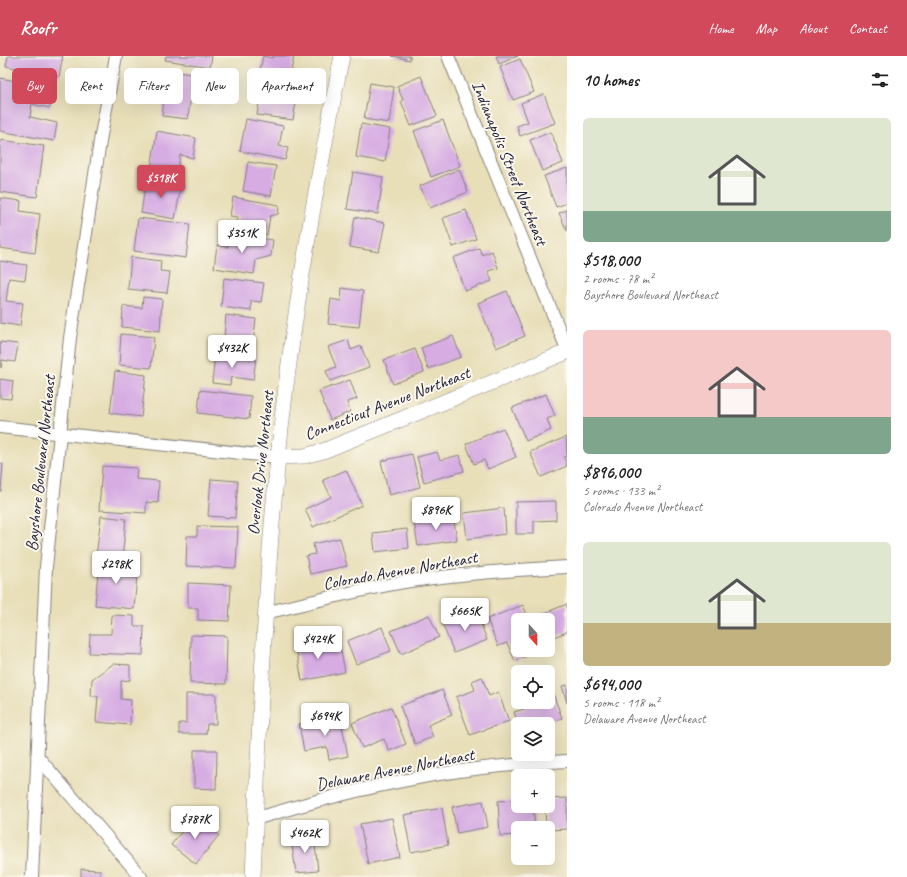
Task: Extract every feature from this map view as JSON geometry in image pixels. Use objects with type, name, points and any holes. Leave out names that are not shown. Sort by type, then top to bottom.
[{"type":"street","name":"Bayshore Boulevard Northeast","points":[[32,877],[46,567],[70,338],[101,135],[116,56]]},
{"type":"street","name":"Overlook Drive Northeast","points":[[253,877],[265,613],[278,457],[304,253],[324,141],[342,56]]},
{"type":"street","name":"Indianapolis Street Northeast","points":[[448,56],[567,351]]},
{"type":"street","name":"Connecticut Avenue Northeast","points":[[0,427],[278,457],[304,456],[323,451],[567,351]]},
{"type":"street","name":"Colorado Avenue Northeast","points":[[265,613],[404,582],[486,572],[567,567]]},
{"type":"street","points":[[37,756],[141,877]]},
{"type":"street","name":"Delaware Avenue Northeast","points":[[255,819],[348,793],[413,779],[484,768],[567,761]]},
{"type":"building","points":[[8,56],[63,56],[59,77],[57,77],[57,68],[16,68],[6,66]]},
{"type":"building","points":[[166,56],[212,56],[210,67],[165,60]]},
{"type":"building","points":[[263,56],[273,58],[273,56],[294,56],[292,68],[260,68]]},
{"type":"building","points":[[392,56],[410,56],[410,60]]},
{"type":"building","points":[[496,56],[518,56],[499,64]]},
{"type":"building","points":[[520,59],[534,92],[513,100],[500,67]]},
{"type":"building","points":[[183,73],[191,74],[191,92],[188,119],[162,116],[163,104],[183,104]]},
{"type":"building","points":[[421,76],[437,116],[411,126],[397,86]]},
{"type":"building","points":[[0,78],[12,80],[12,104],[32,104],[30,117],[57,123],[54,141],[0,131]]},
{"type":"building","points":[[370,83],[394,87],[389,123],[364,119]]},
{"type":"building","points":[[544,94],[555,123],[520,136],[517,126],[528,122],[521,103]]},
{"type":"building","points":[[32,104],[51,104],[50,108]]},
{"type":"building","points":[[259,104],[296,104],[293,120],[257,115]]},
{"type":"building","points":[[246,119],[283,126],[279,146],[288,148],[285,160],[240,151]]},
{"type":"building","points":[[443,120],[460,166],[431,177],[414,131]]},
{"type":"building","points":[[361,124],[390,129],[385,162],[356,157]]},
{"type":"building","points":[[157,131],[196,138],[193,158],[180,155],[177,173],[151,168]]},
{"type":"building","points":[[551,132],[563,163],[542,171],[530,140]]},
{"type":"building","points":[[0,140],[44,146],[37,197],[0,192]]},
{"type":"building","points":[[248,162],[276,166],[271,196],[243,191]]},
{"type":"building","points":[[567,168],[567,203],[556,207],[544,176]]},
{"type":"building","points":[[459,169],[468,192],[430,208],[420,186]]},
{"type":"building","points":[[353,172],[383,177],[378,214],[347,209]]},
{"type":"building","points":[[146,180],[181,186],[175,219],[141,213]]},
{"type":"building","points":[[233,197],[279,205],[278,214],[270,216],[267,235],[235,229],[238,217],[230,216]]},
{"type":"building","points":[[0,198],[21,201],[20,211],[40,214],[35,253],[0,248]]},
{"type":"building","points":[[466,210],[476,239],[453,247],[443,218]]},
{"type":"building","points":[[567,210],[567,231],[559,213]]},
{"type":"building","points":[[355,217],[385,223],[379,252],[350,247]]},
{"type":"building","points":[[138,218],[190,224],[186,258],[134,251]]},
{"type":"building","points":[[229,234],[273,240],[271,256],[256,260],[254,274],[214,268],[217,245],[228,247]]},
{"type":"building","points":[[479,248],[482,255],[492,251],[498,268],[488,271],[492,281],[465,291],[453,258]]},
{"type":"building","points":[[131,257],[161,261],[160,271],[170,272],[167,293],[128,289]]},
{"type":"building","points":[[0,261],[27,265],[25,280],[9,278],[6,301],[23,303],[20,326],[0,323]]},
{"type":"building","points":[[224,278],[264,283],[261,302],[251,301],[251,311],[221,307]]},
{"type":"building","points":[[342,288],[363,291],[359,327],[328,324],[331,299],[341,301]]},
{"type":"building","points":[[507,291],[525,336],[496,348],[478,303]]},
{"type":"building","points":[[143,297],[162,299],[160,331],[122,327],[123,306],[142,308]]},
{"type":"building","points":[[226,315],[256,319],[252,351],[233,349],[234,338],[224,337]]},
{"type":"building","points":[[121,334],[154,337],[151,368],[119,365]]},
{"type":"building","points":[[453,336],[461,357],[428,369],[421,348]]},
{"type":"building","points":[[348,340],[351,350],[361,346],[369,367],[330,381],[326,371],[336,367],[328,347]]},
{"type":"building","points":[[0,342],[18,344],[15,362],[2,360],[1,368]]},
{"type":"building","points":[[415,349],[424,372],[393,384],[384,360]]},
{"type":"building","points":[[215,354],[256,359],[253,380],[231,377],[230,385],[212,383]]},
{"type":"building","points":[[115,371],[146,375],[141,417],[110,413]]},
{"type":"building","points":[[0,379],[13,381],[11,399],[0,398]]},
{"type":"building","points":[[350,380],[357,399],[347,402],[350,412],[330,420],[319,391]]},
{"type":"building","points":[[200,390],[251,396],[249,419],[198,413]]},
{"type":"building","points":[[546,394],[555,416],[547,419],[551,430],[526,441],[512,408]]},
{"type":"building","points":[[503,428],[516,457],[488,469],[484,460],[474,464],[466,444]]},
{"type":"building","points":[[566,437],[567,456],[564,457],[567,466],[541,477],[530,452]]},
{"type":"building","points":[[437,452],[440,460],[460,455],[464,471],[424,482],[417,457]]},
{"type":"building","points":[[412,454],[420,487],[389,495],[381,461]]},
{"type":"building","points":[[0,464],[3,464],[1,491],[0,491]]},
{"type":"building","points":[[102,466],[137,468],[136,479],[159,481],[158,503],[146,502],[146,513],[99,510]]},
{"type":"building","points":[[346,470],[362,505],[313,527],[305,509],[331,497],[323,480]]},
{"type":"building","points":[[211,479],[238,481],[235,518],[208,516]]},
{"type":"building","points":[[556,501],[556,520],[534,521],[534,534],[516,534],[516,502]]},
{"type":"building","points":[[504,508],[506,534],[467,539],[464,513]]},
{"type":"building","points":[[453,515],[457,540],[418,546],[414,522]]},
{"type":"building","points":[[101,516],[126,519],[122,560],[96,557]]},
{"type":"building","points":[[197,526],[238,527],[236,568],[186,566],[187,536],[197,536]]},
{"type":"building","points":[[407,529],[409,548],[375,552],[373,533]]},
{"type":"building","points":[[340,538],[347,566],[310,574],[306,556],[315,554],[313,544]]},
{"type":"building","points":[[99,561],[138,565],[134,609],[95,605]]},
{"type":"building","points":[[188,583],[231,585],[229,621],[198,620],[198,608],[188,608]]},
{"type":"building","points":[[567,604],[567,632],[555,636],[555,613],[545,613]]},
{"type":"building","points":[[523,605],[526,613],[511,613],[511,652],[507,643],[498,646],[487,619]]},
{"type":"building","points":[[476,611],[487,640],[454,653],[442,623]]},
{"type":"building","points":[[112,615],[134,616],[134,626],[144,626],[143,655],[89,653],[90,634],[111,634]]},
{"type":"building","points":[[429,615],[439,637],[401,654],[391,631]]},
{"type":"building","points":[[382,627],[391,651],[356,664],[347,641]]},
{"type":"building","points":[[191,635],[227,636],[226,684],[190,683]]},
{"type":"building","points":[[315,637],[318,650],[340,646],[345,672],[302,681],[295,641]]},
{"type":"building","points":[[513,657],[524,657],[515,661]]},
{"type":"building","points":[[113,664],[130,665],[130,680],[121,681],[121,699],[131,700],[130,725],[96,722],[98,696],[91,696],[92,679]]},
{"type":"building","points":[[482,677],[489,696],[498,692],[509,721],[470,735],[456,697],[475,690],[472,681]]},
{"type":"building","points":[[567,685],[567,703],[562,686]]},
{"type":"building","points":[[442,690],[452,715],[428,725],[433,737],[415,744],[400,706]]},
{"type":"building","points":[[186,694],[216,694],[216,724],[207,724],[206,734],[179,734],[179,723],[186,723]]},
{"type":"building","points":[[555,699],[562,718],[555,720],[555,717],[516,717],[514,712],[524,709],[555,709]]},
{"type":"building","points":[[391,707],[406,744],[389,751],[384,739],[362,748],[352,723]]},
{"type":"building","points":[[340,716],[348,756],[329,760],[327,747],[304,751],[299,724]]},
{"type":"building","points":[[194,750],[217,750],[216,789],[194,788]]},
{"type":"building","points":[[567,798],[567,829],[555,830],[555,821],[546,821],[545,813],[555,813],[555,799]]},
{"type":"building","points":[[511,800],[511,813],[534,813],[534,821],[511,821],[511,835],[500,836],[498,801]]},
{"type":"building","points":[[483,801],[488,827],[457,833],[452,807]]},
{"type":"building","points":[[442,808],[448,845],[411,852],[404,815]]},
{"type":"building","points":[[195,815],[219,835],[196,864],[171,845]]},
{"type":"building","points":[[392,818],[400,857],[368,864],[360,824]]},
{"type":"building","points":[[314,835],[318,871],[296,873],[291,838]]},
{"type":"building","points":[[81,869],[100,870],[100,877],[81,877]]}]
